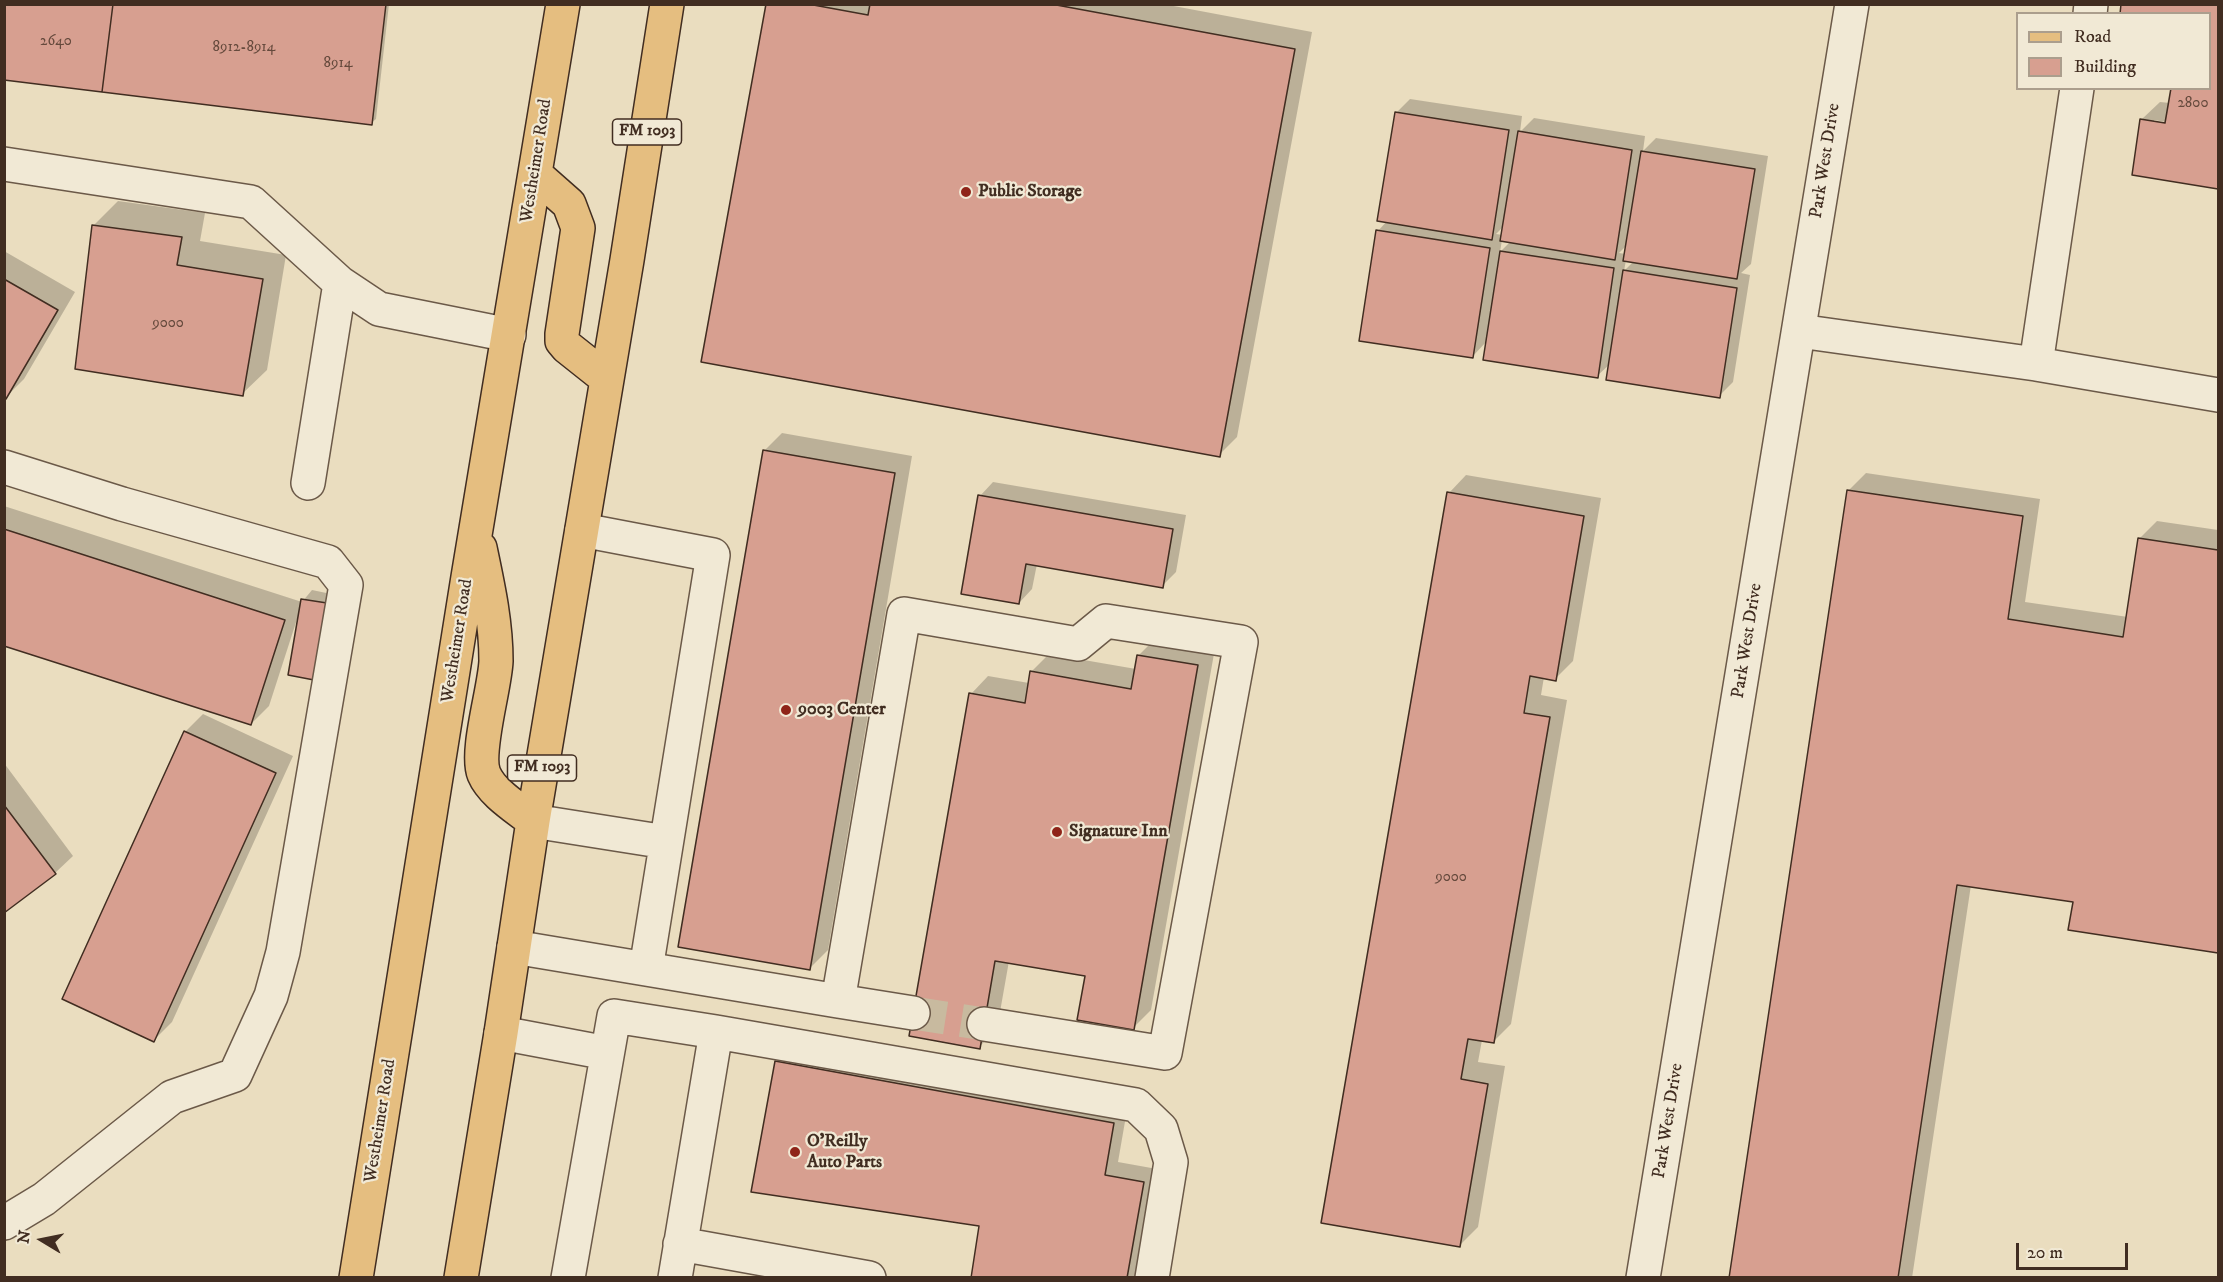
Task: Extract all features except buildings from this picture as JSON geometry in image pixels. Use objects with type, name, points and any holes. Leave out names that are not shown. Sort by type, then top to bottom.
[{"type":"main road","name":"Westheimer Road","points":[[356,1278],[563,4]]},
{"type":"main road","name":"FM 1093","points":[[461,1278],[533,821],[667,4]]},
{"type":"main road","points":[[535,174],[569,204],[578,228],[562,341],[606,378]]},
{"type":"main road","points":[[476,532],[493,609],[496,639],[496,665],[482,753],[483,771],[489,784],[533,821]]},
{"type":"street","name":"Park West Drive","points":[[1643,1278],[1852,4]]},
{"type":"street","points":[[2036,364],[2077,90]]},
{"type":"street","points":[[4,164],[251,202],[340,283],[378,309],[509,335]]},
{"type":"street","points":[[308,483],[340,283]]},
{"type":"street","points":[[1799,331],[2036,364],[2218,395]]},
{"type":"street","points":[[4,467],[122,504],[328,562],[346,585],[283,952],[271,996],[235,1075],[172,1097],[44,1199],[4,1223]]},
{"type":"street","points":[[582,530],[712,555],[646,969]]},
{"type":"street","points":[[838,1001],[904,614],[1078,644],[1106,621],[1241,642],[1165,1053],[984,1024]]},
{"type":"street","points":[[533,821],[666,842]]},
{"type":"street","points":[[513,947],[913,1013]]},
{"type":"street","points":[[568,1278],[614,1016],[1136,1105],[1161,1129],[1171,1162],[1152,1278]]},
{"type":"street","points":[[675,1278],[716,1032]]},
{"type":"street","points":[[501,1033],[608,1053]]},
{"type":"street","points":[[680,1244],[787,1270],[869,1278]]},
{"type":"tunnel","points":[[913,1013],[984,1024]]},
{"type":"place","name":"Public Storage","points":[[966,192]]},
{"type":"place","name":"9003 Center","points":[[786,710]]},
{"type":"place","name":"Signature Inn","points":[[1057,832]]},
{"type":"place","name":"O'Reilly Auto Parts","points":[[795,1152]]}]
